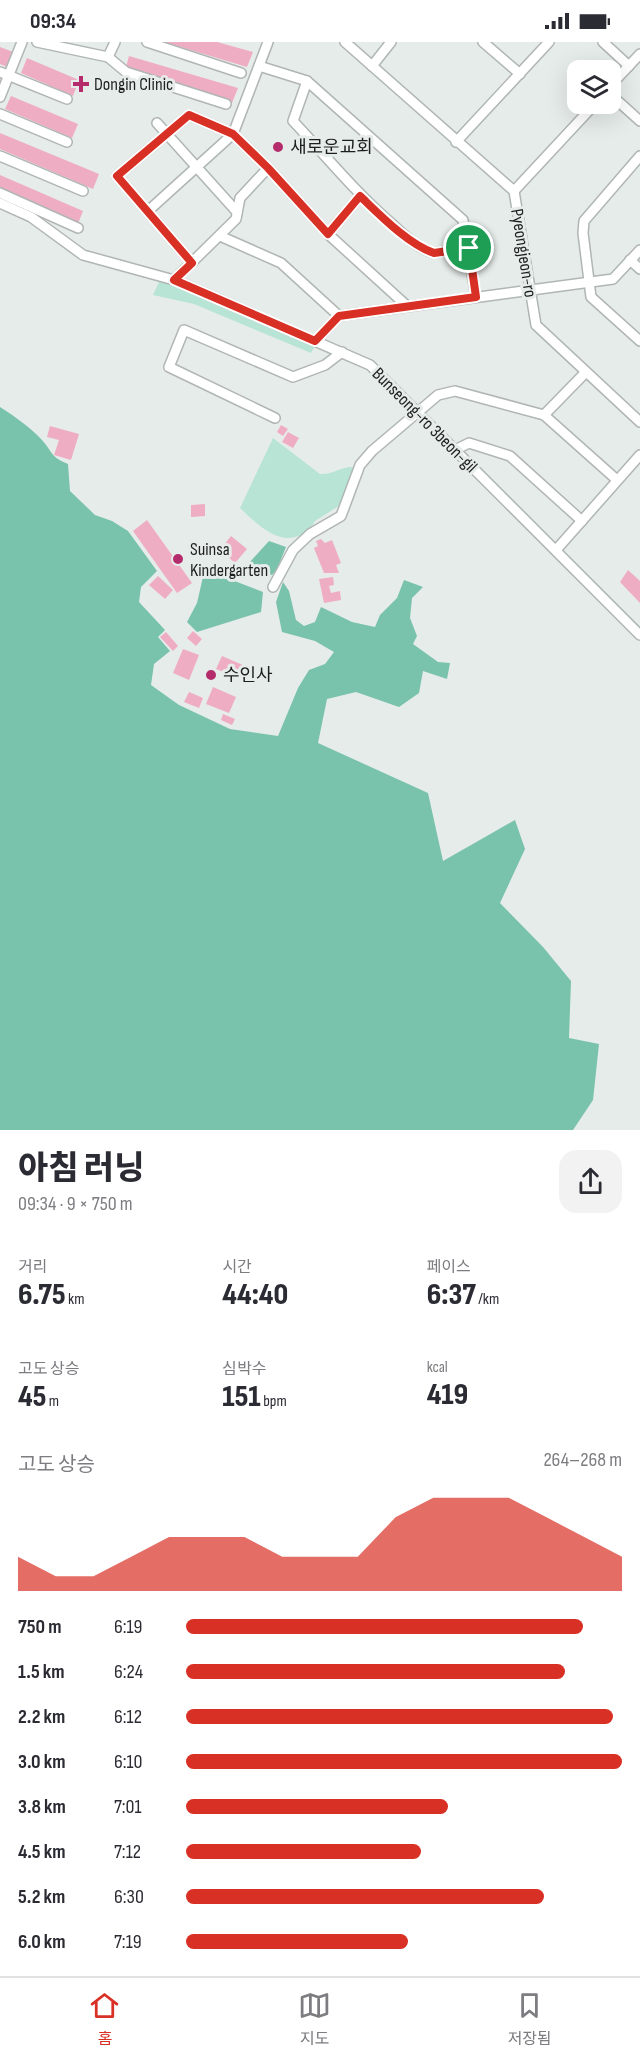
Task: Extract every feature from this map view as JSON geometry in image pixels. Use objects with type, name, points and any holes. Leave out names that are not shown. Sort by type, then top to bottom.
[{"type":"street","points":[[0,97],[4,73],[22,42]]},
{"type":"street","points":[[37,42],[108,57],[126,72],[226,104]]},
{"type":"street","points":[[108,57],[115,42]]},
{"type":"street","points":[[147,42],[241,74]]},
{"type":"street","points":[[148,211],[233,134],[268,42]]},
{"type":"street","name":"Pyeongjeon-ro","points":[[345,42],[514,191],[536,325],[640,422]]},
{"type":"street","points":[[372,66],[391,42]]},
{"type":"street","points":[[483,42],[520,74]]},
{"type":"street","points":[[456,141],[549,42]]},
{"type":"street","points":[[603,42],[629,66]]},
{"type":"street","points":[[621,74],[640,54]]},
{"type":"street","points":[[259,66],[307,81],[463,220],[476,297]]},
{"type":"street","points":[[4,73],[67,99]]},
{"type":"street","points":[[307,81],[293,121],[360,196],[416,245],[428,251],[434,253],[469,248]]},
{"type":"street","points":[[621,104],[640,121]]},
{"type":"street","points":[[0,114],[68,142]]},
{"type":"street","points":[[514,191],[586,114]]},
{"type":"street","points":[[192,263],[117,176],[189,115],[233,134],[268,168],[328,234],[407,306]]},
{"type":"street","points":[[157,123],[237,212]]},
{"type":"street","points":[[0,156],[83,191]]},
{"type":"street","points":[[640,156],[584,221],[583,233],[591,297],[640,341]]},
{"type":"street","points":[[174,280],[236,219],[240,198],[268,168]]},
{"type":"street","points":[[0,193],[78,228]]},
{"type":"street","points":[[328,234],[360,196]]},
{"type":"street","name":"Bunseong-ro 3beon-gil","points":[[0,203],[31,217],[83,255],[174,280],[370,365],[640,635]]},
{"type":"street","points":[[220,236],[281,263],[339,316]]},
{"type":"street","points":[[315,341],[339,316],[613,279],[640,250]]},
{"type":"street","points":[[630,260],[640,269]]},
{"type":"street","points":[[275,417],[168,367],[184,330],[293,377],[325,365],[342,352]]},
{"type":"street","points":[[544,415],[586,372]]},
{"type":"street","points":[[273,587],[293,550],[310,534],[342,516],[360,465],[372,451],[438,395],[455,392],[544,415],[617,480]]},
{"type":"street","points":[[455,450],[469,443],[510,456],[582,521]]},
{"type":"street","points":[[556,550],[640,455]]},
{"type":"green space","points":[[160,280],[172,282],[315,346],[311,353],[194,304],[153,295]]},
{"type":"green space","points":[[0,407],[27,426],[55,456],[68,464],[70,491],[95,515],[112,521],[128,531],[157,571],[141,587],[139,602],[165,630],[158,637],[170,651],[154,664],[151,685],[179,705],[230,729],[278,736],[298,688],[309,670],[325,664],[334,652],[315,641],[282,632],[276,602],[283,582],[289,591],[296,620],[304,626],[315,622],[321,607],[352,622],[375,627],[380,615],[397,598],[404,580],[423,587],[412,598],[410,618],[417,636],[413,644],[438,662],[450,663],[447,679],[423,671],[419,693],[399,707],[356,692],[327,699],[318,743],[428,793],[443,861],[515,820],[525,849],[500,903],[543,947],[571,981],[569,1038],[599,1044],[593,1100],[573,1130],[0,1130]]},
{"type":"green space","points":[[273,438],[320,474],[354,467],[345,502],[315,521],[308,533],[291,538],[269,532],[240,508]]},
{"type":"green space","points":[[269,541],[286,547],[277,569],[272,575],[251,570],[249,563]]},
{"type":"green space","points":[[205,568],[229,575],[232,580],[263,592],[261,612],[197,632],[187,622],[197,603]]},
{"type":"building","points":[[164,42],[217,42],[253,52],[247,67]]},
{"type":"building","points":[[0,47],[13,52],[7,67],[0,64]]},
{"type":"building","points":[[129,56],[238,88],[232,103],[125,71]]},
{"type":"building","points":[[27,58],[79,80],[73,96],[21,73]]},
{"type":"building","points":[[11,96],[78,124],[72,138],[5,109]]},
{"type":"building","points":[[0,133],[99,174],[93,189],[0,149]]},
{"type":"building","points":[[0,175],[83,211],[77,226],[0,192]]},
{"type":"building","points":[[281,425],[288,429],[283,436],[277,432]]},
{"type":"building","points":[[50,426],[79,434],[71,460],[54,455],[59,440],[47,437]]},
{"type":"building","points":[[288,432],[299,438],[293,448],[282,442]]},
{"type":"building","points":[[205,504],[205,516],[191,517],[191,505]]},
{"type":"building","points":[[147,520],[192,583],[177,593],[133,531]]},
{"type":"building","points":[[231,536],[247,549],[235,563],[220,550]]},
{"type":"building","points":[[321,539],[325,543],[332,540],[341,563],[336,565],[339,573],[324,573],[314,548],[318,546],[316,541]]},
{"type":"building","points":[[628,570],[640,581],[640,603],[620,582]]},
{"type":"building","points":[[158,576],[173,590],[165,599],[149,585]]},
{"type":"building","points":[[333,577],[334,585],[329,586],[331,593],[340,591],[341,600],[324,603],[319,579]]},
{"type":"building","points":[[193,631],[202,639],[196,646],[187,638]]},
{"type":"building","points":[[166,632],[178,646],[173,651],[160,637]]},
{"type":"building","points":[[183,649],[199,655],[189,680],[173,673]]},
{"type":"building","points":[[222,656],[245,666],[239,678],[216,669]]},
{"type":"building","points":[[213,687],[236,697],[229,713],[206,704]]},
{"type":"building","points":[[189,692],[203,698],[199,708],[184,702]]},
{"type":"building","points":[[223,714],[235,719],[232,725],[221,720]]},
{"type":"place","name":"Dongin Clinic","points":[[81,84]]},
{"type":"place","name":"새로운교회","points":[[278,147]]},
{"type":"place","name":"Suinsa Kindergarten","points":[[178,559]]},
{"type":"place","name":"수인사","points":[[211,675]]},
{"type":"route","points":[[189,115],[233,134],[268,168],[328,234],[360,196],[416,245],[428,251],[434,253],[469,248],[476,297],[339,316],[315,341],[174,280],[192,263],[117,176],[189,115]]}]
